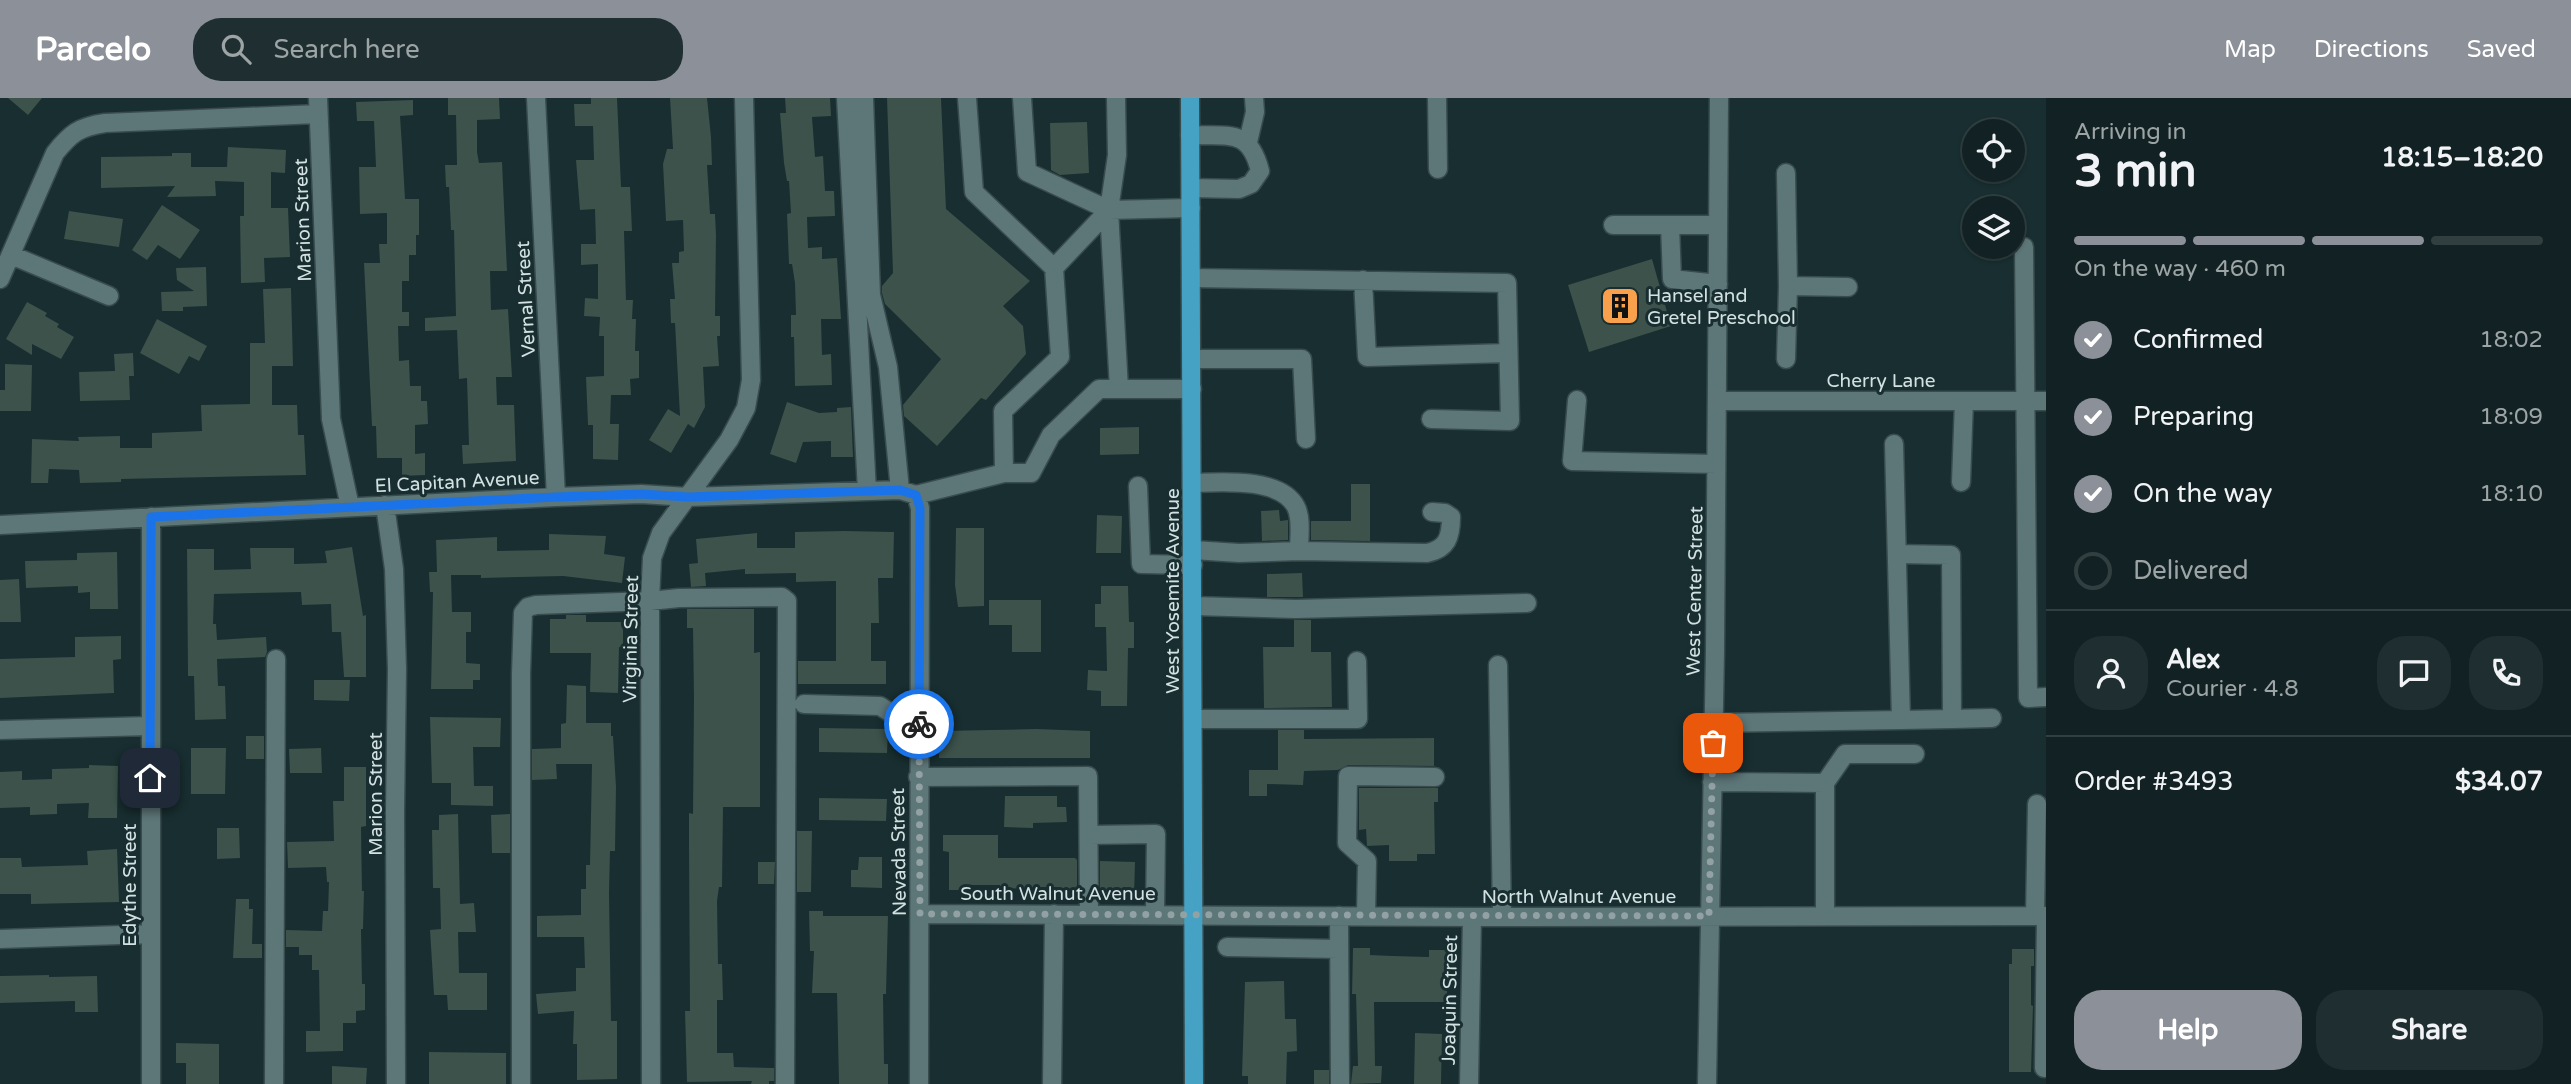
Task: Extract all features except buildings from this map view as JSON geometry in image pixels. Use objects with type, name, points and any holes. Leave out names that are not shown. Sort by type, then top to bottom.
[{"type":"main road","name":"West Yosemite Avenue","points":[[1190,98],[1194,1084]]},
{"type":"street","name":"Vernal Street","points":[[536,98],[556,497]]},
{"type":"street","name":"Virginia Street","points":[[651,1084],[652,558],[661,533],[729,440],[746,408],[751,380],[744,98]]},
{"type":"street","points":[[846,98],[867,491]]},
{"type":"street","name":"Nevada Street","points":[[864,98],[871,295],[888,367],[908,492],[920,508],[919,1084]]},
{"type":"street","points":[[967,98],[974,192],[1054,268],[1060,357],[1003,411],[1004,473]]},
{"type":"street","points":[[1022,98],[1027,172],[1109,210],[1191,208]]},
{"type":"street","points":[[1116,98],[1117,155],[1109,210],[1119,389],[1192,389]]},
{"type":"street","points":[[1248,142],[1255,111],[1254,98]]},
{"type":"street","points":[[1437,98],[1438,169]]},
{"type":"street","name":"West Center Street","points":[[1707,1084],[1719,98]]},
{"type":"street","points":[[0,279],[55,153],[68,136],[85,126],[318,106]]},
{"type":"street","name":"Marion Street","points":[[318,106],[331,419],[351,507]]},
{"type":"street","points":[[1191,135],[1236,137],[1248,142],[1260,171],[1251,184],[1239,189],[1191,188]]},
{"type":"street","points":[[1786,173],[1786,359]]},
{"type":"street","points":[[1054,268],[1109,210]]},
{"type":"street","points":[[1613,225],[1718,226]]},
{"type":"street","points":[[1670,225],[1672,279],[1718,284]]},
{"type":"street","points":[[11,255],[109,296]]},
{"type":"street","points":[[2024,259],[2028,698],[2046,697]]},
{"type":"street","points":[[1191,278],[1507,283],[1510,421],[1431,419]]},
{"type":"street","points":[[1363,280],[1367,357],[1508,353]]},
{"type":"street","points":[[1788,286],[1848,287]]},
{"type":"street","points":[[1192,359],[1302,359],[1306,439]]},
{"type":"street","name":"El Capitan Avenue","points":[[0,524],[641,494],[688,497],[908,492],[1004,473],[1031,473],[1051,435],[1099,389],[1119,389]]},
{"type":"street","points":[[1577,400],[1573,461],[1716,464]]},
{"type":"street","name":"Cherry Lane","points":[[1717,401],[2046,401]]},
{"type":"street","points":[[1961,482],[1964,401]]},
{"type":"street","points":[[1894,444],[1901,720]]},
{"type":"street","points":[[1193,483],[1224,481],[1253,484],[1285,496],[1295,504],[1298,513],[1298,551]]},
{"type":"street","points":[[1138,486],[1141,564],[1239,553],[1298,551],[1427,554],[1449,540],[1451,517],[1445,513],[1433,513]]},
{"type":"street","name":"Marion Street","points":[[385,505],[394,569],[397,669],[396,1084]]},
{"type":"street","name":"Edythe Street","points":[[151,517],[151,1084]]},
{"type":"street","points":[[1897,554],[1951,555],[1952,719]]},
{"type":"street","points":[[521,1084],[523,613],[528,607],[536,605],[692,597],[782,597],[787,601],[785,1084]]},
{"type":"street","points":[[1194,607],[1296,609],[1527,603]]},
{"type":"street","points":[[274,1084],[276,659]]},
{"type":"street","points":[[1194,719],[1358,719],[1357,661]]},
{"type":"street","points":[[1498,665],[1502,917]]},
{"type":"street","points":[[804,704],[880,706],[900,719],[919,718]]},
{"type":"street","points":[[1713,723],[1992,718]]},
{"type":"street","points":[[0,730],[150,726]]},
{"type":"street","points":[[1825,916],[1825,783],[1844,754],[1915,754]]},
{"type":"street","points":[[918,777],[1088,776],[1089,914]]},
{"type":"street","points":[[1366,916],[1367,861],[1347,843],[1348,776],[1435,777]]},
{"type":"street","points":[[1712,782],[1825,783]]},
{"type":"street","points":[[2037,804],[2044,1068]]},
{"type":"street","points":[[1089,835],[1156,834],[1155,914]]},
{"type":"street","name":"South Walnut Avenue","points":[[920,914],[1195,914]]},
{"type":"street","points":[[1052,1084],[1054,914]]},
{"type":"street","name":"North Walnut Avenue","points":[[1195,914],[1472,917],[2042,916]]},
{"type":"street","points":[[1339,916],[1340,1084]]},
{"type":"street","name":"Joaquin Street","points":[[1469,1084],[1472,917]]},
{"type":"street","points":[[0,939],[150,934]]},
{"type":"street","points":[[1227,947],[1339,949]]},
{"type":"way so far","points":[[919,724],[920,914],[1709,916],[1713,743]]},
{"type":"place","name":"Hansel and Gretel Preschool","points":[[1620,306]]},
{"type":"route","points":[[150,778],[151,517],[556,497],[641,494],[688,497],[900,490],[916,495],[920,508],[919,724]]}]
